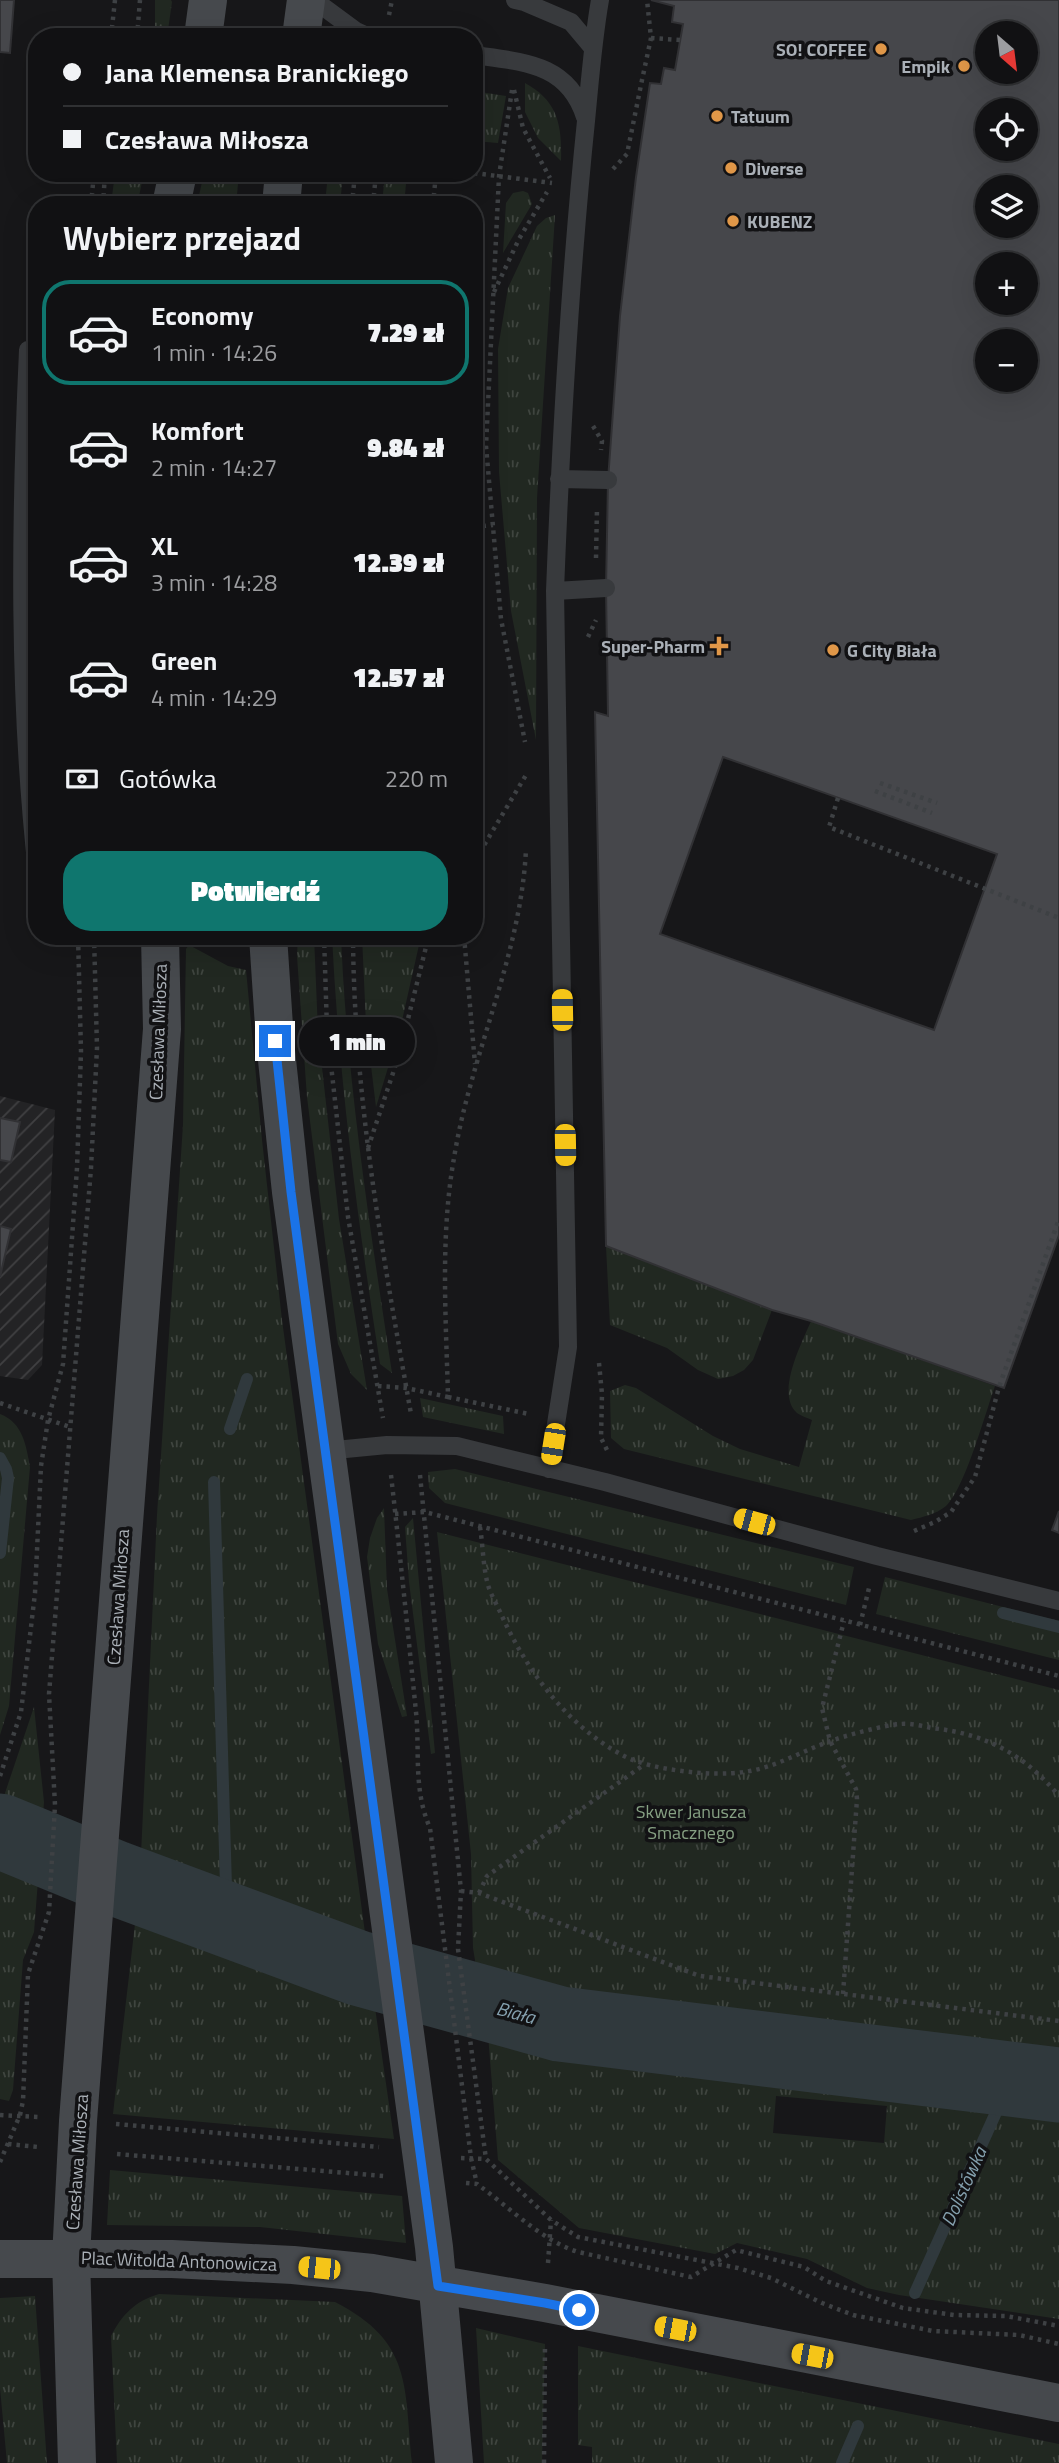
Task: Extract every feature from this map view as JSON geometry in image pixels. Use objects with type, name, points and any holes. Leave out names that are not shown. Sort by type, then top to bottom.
[{"type":"main road","points":[[204,28],[208,0]]},
{"type":"main road","points":[[302,28],[306,0]]},
{"type":"main road","name":"Czesława Miłosza","points":[[71,2258],[77,2136],[162,1029],[160,945]]},
{"type":"main road","points":[[269,945],[275,1041],[291,1192],[423,2166],[438,2286],[454,2463]]},
{"type":"main road","points":[[0,2259],[71,2258]]},
{"type":"main road","name":"Plac Witolda Antonowicza","points":[[77,2463],[71,2258],[172,2259],[293,2265],[372,2273],[545,2303],[1059,2403]]},
{"type":"lane","points":[[314,0],[352,28]]},
{"type":"lane","points":[[515,0],[571,22],[592,47]]},
{"type":"lane","points":[[549,1469],[568,1347],[555,591],[559,479],[578,188],[592,47],[600,0]]},
{"type":"lane","points":[[483,56],[526,62],[559,77],[580,101],[586,121]]},
{"type":"lane","points":[[28,351],[22,495],[23,617],[28,714]]},
{"type":"lane","points":[[559,479],[603,480]]},
{"type":"lane","points":[[555,591],[601,588]]},
{"type":"lane","points":[[325,1451],[387,1445],[457,1446],[1059,1601]]},
{"type":"path","points":[[112,28],[115,0]]},
{"type":"path","points":[[138,28],[140,0]]},
{"type":"path","points":[[578,188],[606,189],[605,177],[627,155],[651,38],[647,0]]},
{"type":"path","points":[[651,38],[680,40]]},
{"type":"path","points":[[529,781],[530,768],[501,619],[486,446],[499,176],[513,86],[523,128],[553,183]]},
{"type":"path","points":[[483,174],[553,183]]},
{"type":"path","points":[[493,295],[519,239],[553,183]]},
{"type":"path","points":[[585,642],[596,621],[601,588],[602,441],[591,422]]},
{"type":"path","points":[[483,526],[493,525]]},
{"type":"path","points":[[530,768],[559,769]]},
{"type":"path","points":[[483,847],[530,768]]},
{"type":"path","points":[[880,783],[937,803]]},
{"type":"path","points":[[875,791],[932,813]]},
{"type":"path","points":[[838,798],[829,827],[1059,918]]},
{"type":"path","points":[[448,1397],[445,1247],[454,1158],[475,1068],[513,945],[524,882],[526,844]]},
{"type":"path","points":[[0,1776],[21,1712],[34,1593],[41,1466],[48,1420],[63,1364],[77,1168],[81,1051],[78,945]]},
{"type":"path","points":[[0,2162],[20,2115],[23,2101],[28,1974],[49,1912],[55,1805],[49,1694],[91,1168],[95,1075],[94,945]]},
{"type":"path","points":[[324,945],[327,1029],[348,1217],[387,1445],[416,1716],[416,1765],[423,1811],[430,1829],[471,2158],[477,2184]]},
{"type":"path","points":[[353,945],[367,1151],[425,1512],[461,1891],[458,1949],[486,2160]]},
{"type":"path","points":[[465,945],[475,1068]]},
{"type":"path","points":[[367,1151],[399,1055],[426,947]]},
{"type":"path","points":[[975,1477],[999,1387],[1059,1219]]},
{"type":"path","points":[[597,1352],[602,1394],[601,1438],[607,1450],[613,1454]]},
{"type":"path","points":[[378,1385],[406,1388],[557,1420]]},
{"type":"path","points":[[0,1403],[70,1427]]},
{"type":"path","points":[[395,1514],[425,1512],[1059,1676]]},
{"type":"path","points":[[480,1527],[488,1585],[517,1647],[554,1700],[594,1737],[625,1756],[645,1764],[710,1775],[744,1772],[778,1763],[830,1741],[900,1724],[960,1731],[989,1740],[1012,1753],[1047,1781],[1059,1796]]},
{"type":"path","points":[[843,1994],[857,1799],[856,1788],[830,1741],[822,1708],[844,1621]]},
{"type":"path","points":[[479,1893],[486,1876],[645,1764]]},
{"type":"path","points":[[461,1891],[479,1893],[700,1976],[1059,2021]]},
{"type":"path","points":[[0,2115],[20,2115],[77,2136],[423,2166],[447,2158],[486,2160],[551,2220],[579,2237],[713,2263],[771,2278],[853,2315],[933,2331],[1019,2335],[1059,2344]]},
{"type":"path","points":[[8,2144],[77,2136],[353,2143],[477,2184],[564,2247],[691,2277],[736,2250],[804,2267],[826,2281],[904,2308],[954,2315],[1006,2316],[1059,2326]]},
{"type":"shaded area","points":[[0,1096],[55,1110],[42,1365],[28,1380],[0,1376]]},
{"type":"green space","points":[[155,0],[171,0],[168,28],[155,28]]},
{"type":"green space","points":[[525,83],[545,98],[556,115],[561,161],[538,138],[525,112]]},
{"type":"green space","points":[[483,92],[506,96],[498,143],[483,142]]},
{"type":"green space","points":[[114,182],[142,182],[139,196],[112,196]]},
{"type":"green space","points":[[202,182],[238,182],[237,196],[199,196]]},
{"type":"green space","points":[[327,182],[342,182],[341,196],[326,196]]},
{"type":"green space","points":[[384,182],[406,182],[405,196],[383,196]]},
{"type":"green space","points":[[513,193],[528,193],[532,204],[503,253],[506,203]]},
{"type":"green space","points":[[555,215],[537,498],[536,740],[511,611],[499,472],[498,349],[508,288],[537,226],[546,218]]},
{"type":"green space","points":[[189,945],[228,966],[246,970],[282,1320],[368,1955],[140,1876],[157,1515],[183,1125],[186,949]]},
{"type":"green space","points":[[298,945],[314,945],[318,1032],[339,1219],[367,1390],[351,1374],[338,1344],[307,1097]]},
{"type":"green space","points":[[332,945],[341,945],[354,1101],[392,1373],[380,1364],[364,1257],[344,1097]]},
{"type":"green space","points":[[362,945],[419,945],[401,1025],[376,1107],[366,1024]]},
{"type":"green space","points":[[606,1246],[772,1310],[753,1360],[744,1370],[733,1376],[718,1379],[698,1370],[667,1348],[610,1325]]},
{"type":"green space","points":[[811,1321],[995,1386],[967,1468],[953,1497],[942,1509],[911,1520],[624,1449],[611,1438],[610,1391],[625,1385],[636,1388],[713,1436],[740,1449],[799,1467],[812,1420],[797,1413],[791,1404],[789,1381]]},
{"type":"green space","points":[[420,1398],[503,1416],[504,1434],[423,1417]]},
{"type":"green space","points":[[0,1414],[19,1429],[30,1467],[9,1706],[0,1735]]},
{"type":"green space","points":[[455,1469],[854,1567],[846,1605],[445,1503],[429,1488],[428,1472]]},
{"type":"green space","points":[[384,1508],[387,1589],[407,1716],[402,1717],[378,1644],[367,1557],[370,1538],[377,1518]]},
{"type":"green space","points":[[413,1518],[435,1753],[431,1754],[409,1582],[405,1527]]},
{"type":"green space","name":"Skwer Janusza Smacznego","points":[[437,1532],[1059,1690],[1059,2085],[560,2024],[482,2002],[473,1948],[471,1854]]},
{"type":"green space","points":[[885,1577],[1059,1621],[1059,1660],[876,1614]]},
{"type":"green space","points":[[34,1707],[44,1802],[34,1932],[23,1960],[13,2090],[9,2101],[0,2099],[0,1850],[5,1793]]},
{"type":"green space","points":[[138,1898],[372,1987],[394,2139],[113,2114]]},
{"type":"green space","points":[[487,2022],[643,2052],[1059,2096],[1059,2319],[867,2288],[807,2259],[737,2243],[715,2254],[579,2228],[498,2160]],"holes":[[[776,2096],[887,2106],[884,2143],[773,2133]]]},
{"type":"green space","points":[[110,2170],[402,2196],[406,2243],[260,2227],[107,2225]]},
{"type":"green space","points":[[159,2294],[335,2302],[360,2317],[379,2333],[392,2350],[400,2369],[408,2411],[412,2463],[117,2463],[111,2336],[130,2310]]},
{"type":"green space","points":[[35,2296],[47,2463],[7,2463],[0,2388],[0,2298]]},
{"type":"green space","points":[[476,2328],[545,2344],[542,2463],[484,2463]]},
{"type":"green space","points":[[578,2346],[1059,2444],[1059,2463],[592,2463],[592,2447],[578,2445]]},
{"type":"building","points":[[0,0],[14,0],[10,53],[0,52]]},
{"type":"building","name":"G City Biała","points":[[651,0],[1059,0],[1059,1235],[1004,1388],[772,1310],[606,1246],[595,712],[608,716],[608,480],[620,316],[650,83],[661,84],[664,68],[675,70],[683,24],[672,22],[674,6]]},
{"type":"building","points":[[723,757],[997,854],[934,1030],[660,934]]},
{"type":"building","points":[[0,1118],[20,1122],[11,1162],[0,1160]]},
{"type":"building","points":[[0,1226],[11,1229],[0,1277]]},
{"type":"building","points":[[1059,1511],[1059,1533],[1052,1530]]},
{"type":"waterway","points":[[230,1429],[247,1379]]},
{"type":"waterway","points":[[0,1458],[8,1478],[0,1553]]},
{"type":"waterway","points":[[214,1482],[227,1920]]},
{"type":"waterway","points":[[1003,1613],[1059,1627]]},
{"type":"waterway","name":"Biała","points":[[0,1831],[115,1878],[358,1968],[560,2024],[1059,2085]]},
{"type":"waterway","name":"Dolistówka","points":[[915,2293],[1011,2079]]},
{"type":"waterway","name":"Dolistówka","points":[[842,2463],[858,2426]]},
{"type":"place","name":"SO! COFFEE","points":[[881,49]]},
{"type":"place","name":"Empik","points":[[964,66]]},
{"type":"place","name":"Tatuum","points":[[717,116]]},
{"type":"place","name":"Diverse","points":[[731,168]]},
{"type":"place","name":"KUBENZ","points":[[733,221]]},
{"type":"place","name":"Super-Pharm","points":[[719,646]]},
{"type":"place","name":"G City Biała","points":[[833,650]]},
{"type":"route","points":[[275,1041],[291,1192],[438,2286],[579,2310]]}]
